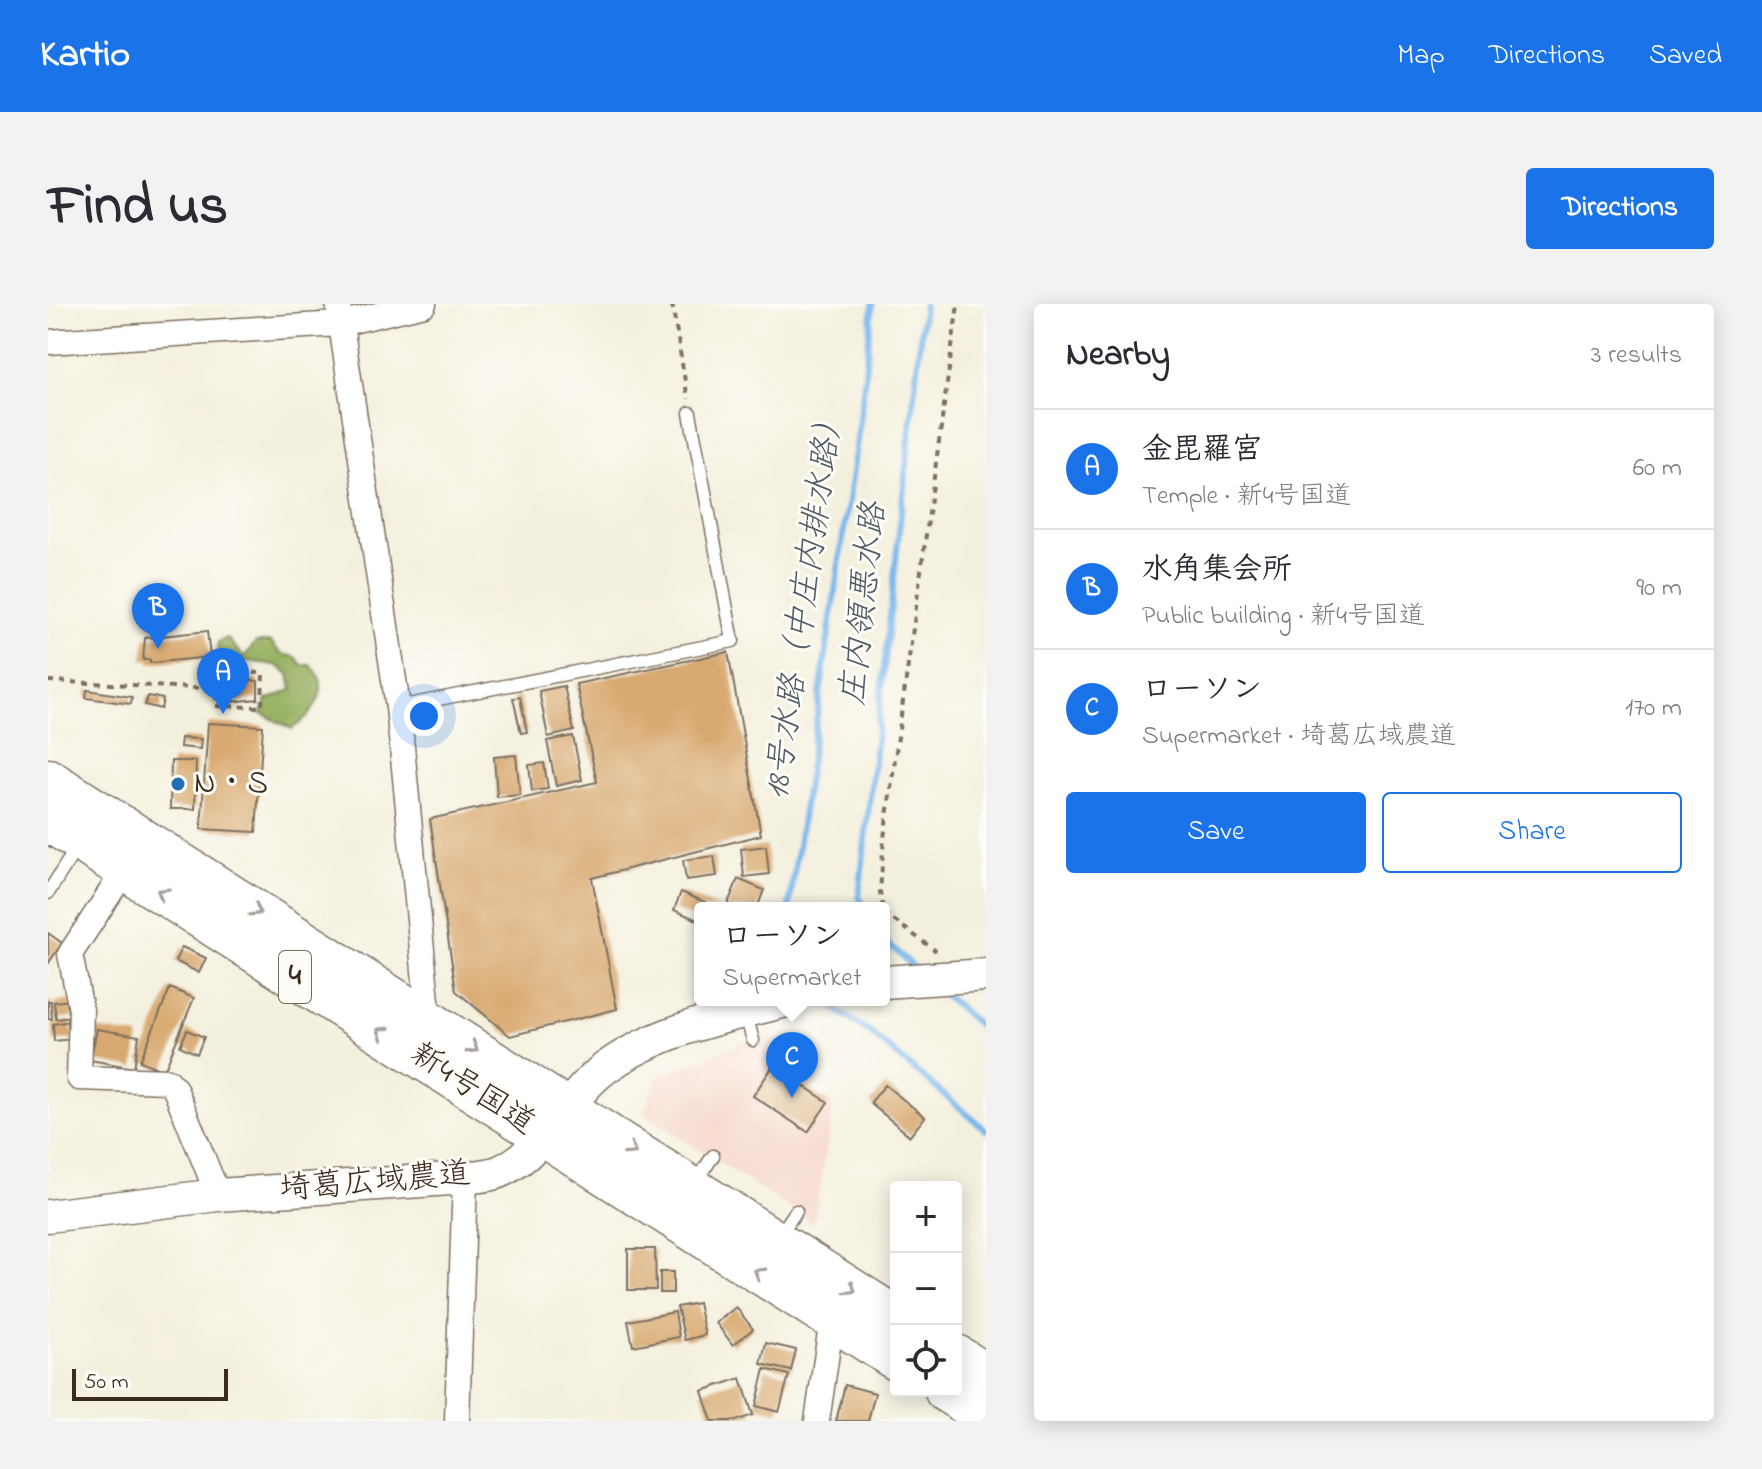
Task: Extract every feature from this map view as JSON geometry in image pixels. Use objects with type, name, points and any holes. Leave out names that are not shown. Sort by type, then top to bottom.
[{"type":"highway","name":"新4号国道","points":[[48,780],[429,1021],[554,1121],[832,1319],[890,1355]]},
{"type":"highway","name":"新4号国道","points":[[64,831],[125,870],[554,1121],[702,1172],[786,1226],[890,1313]]},
{"type":"highway","points":[[962,1360],[986,1375]]},
{"type":"highway","points":[[956,1397],[986,1416]]},
{"type":"street","points":[[48,342],[424,304]]},
{"type":"street","points":[[338,314],[398,707],[429,1021]]},
{"type":"street","points":[[125,870],[70,954],[81,1010],[79,1078],[168,1081],[175,1089],[218,1195]]},
{"type":"street","points":[[897,980],[965,975]]},
{"type":"street","name":"埼葛広域農道","points":[[48,1216],[218,1195],[465,1178],[500,1172],[517,1161],[607,1066],[630,1052],[749,1026],[781,1006]]},
{"type":"street","points":[[457,1421],[465,1178]]},
{"type":"street","points":[[817,1421],[832,1319]]},
{"type":"lane","points":[[398,707],[733,641],[690,413]]},
{"type":"lane","points":[[48,893],[64,831]]},
{"type":"path","points":[[672,304],[690,413]]},
{"type":"path","points":[[882,902],[880,892],[884,838],[958,304]]},
{"type":"path","points":[[217,672],[263,673],[262,707],[216,706],[216,689],[217,672]]},
{"type":"path","points":[[211,675],[217,679]]},
{"type":"path","points":[[48,681],[216,689]]},
{"type":"path","points":[[890,916],[965,975]]},
{"type":"shaded area","points":[[771,1031],[782,1061],[779,1066],[833,1106],[814,1224],[644,1114],[656,1077]]},
{"type":"green space","points":[[227,638],[244,657],[256,642],[271,642],[281,654],[296,657],[302,665],[310,665],[317,673],[321,682],[318,700],[300,723],[292,729],[261,713],[267,700],[292,690],[289,674],[276,665],[217,657],[218,642]]},
{"type":"building","points":[[207,631],[210,657],[150,663],[150,660],[143,660],[145,638]]},
{"type":"building","points":[[728,652],[761,835],[592,878],[617,1009],[510,1036],[456,991],[430,819],[597,782],[576,684]]},
{"type":"building","points":[[221,675],[258,681],[258,699],[221,703]]},
{"type":"building","points":[[564,686],[574,731],[548,737],[539,691]]},
{"type":"building","points":[[87,690],[132,697],[131,704],[86,698]]},
{"type":"building","points":[[148,696],[163,699],[161,709],[145,705]]},
{"type":"building","points":[[520,697],[527,732],[521,733],[513,698]]},
{"type":"building","points":[[208,723],[263,726],[256,832],[201,829]]},
{"type":"building","points":[[573,736],[582,780],[556,786],[547,741]]},
{"type":"building","points":[[181,738],[201,739],[200,749],[180,747]]},
{"type":"building","points":[[516,755],[520,795],[497,797],[494,757]]},
{"type":"building","points":[[171,761],[196,761],[195,809],[170,809]]},
{"type":"building","points":[[544,763],[548,789],[532,791],[529,765]]},
{"type":"building","points":[[766,846],[769,874],[744,877],[741,849]]},
{"type":"building","points":[[714,856],[717,876],[686,880],[683,860]]},
{"type":"building","points":[[738,879],[764,890],[759,902],[728,902]]},
{"type":"building","points":[[681,892],[705,902],[694,902],[694,918],[674,910]]},
{"type":"building","points":[[48,933],[62,943],[48,964]]},
{"type":"building","points":[[182,947],[206,958],[199,973],[175,961]]},
{"type":"building","points":[[170,988],[194,998],[164,1071],[140,1061]]},
{"type":"building","points":[[71,1000],[72,1017],[56,1019],[54,1002]]},
{"type":"building","points":[[48,1001],[51,1001],[52,1019],[48,1019]]},
{"type":"building","points":[[71,1021],[73,1039],[54,1041],[53,1024]]},
{"type":"building","points":[[97,1029],[139,1036],[134,1068],[90,1060]]},
{"type":"building","points":[[187,1030],[204,1037],[197,1054],[180,1046]]},
{"type":"building","points":[[773,1066],[828,1102],[808,1132],[753,1096]]},
{"type":"building","points":[[885,1085],[925,1117],[910,1136],[870,1103]]},
{"type":"building","points":[[628,1249],[655,1249],[656,1290],[628,1290]]},
{"type":"building","points":[[660,1272],[673,1272],[673,1293],[660,1293]]},
{"type":"building","points":[[698,1303],[705,1335],[685,1340],[677,1307]]},
{"type":"building","points":[[736,1307],[753,1329],[733,1345],[716,1323]]},
{"type":"building","points":[[675,1312],[679,1337],[633,1346],[628,1321]]},
{"type":"building","points":[[766,1343],[796,1350],[791,1371],[761,1364]]},
{"type":"building","points":[[765,1369],[789,1375],[779,1412],[756,1406]]},
{"type":"building","points":[[741,1378],[753,1415],[736,1421],[712,1421],[702,1391]]},
{"type":"building","points":[[845,1385],[875,1393],[868,1421],[836,1421]]},
{"type":"waterway","name":"18号水路（中庄内排水路）","points":[[790,902],[859,426],[873,304]]},
{"type":"waterway","name":"庄内領悪水路","points":[[862,902],[859,897],[924,304]]},
{"type":"waterway","name":"庄内領悪水路","points":[[890,945],[915,968]]},
{"type":"waterway","name":"庄内領悪水路","points":[[938,989],[986,1032]]},
{"type":"waterway","name":"18号水路（中庄内排水路）","points":[[831,1006],[868,1031],[986,1130]]},
{"type":"place","name":"水角集会所","points":[[158,649]]},
{"type":"place","name":"金毘羅宮","points":[[223,714]]},
{"type":"place","name":"N・S","points":[[178,784]]},
{"type":"place","name":"ローソン","points":[[792,1098]]}]
